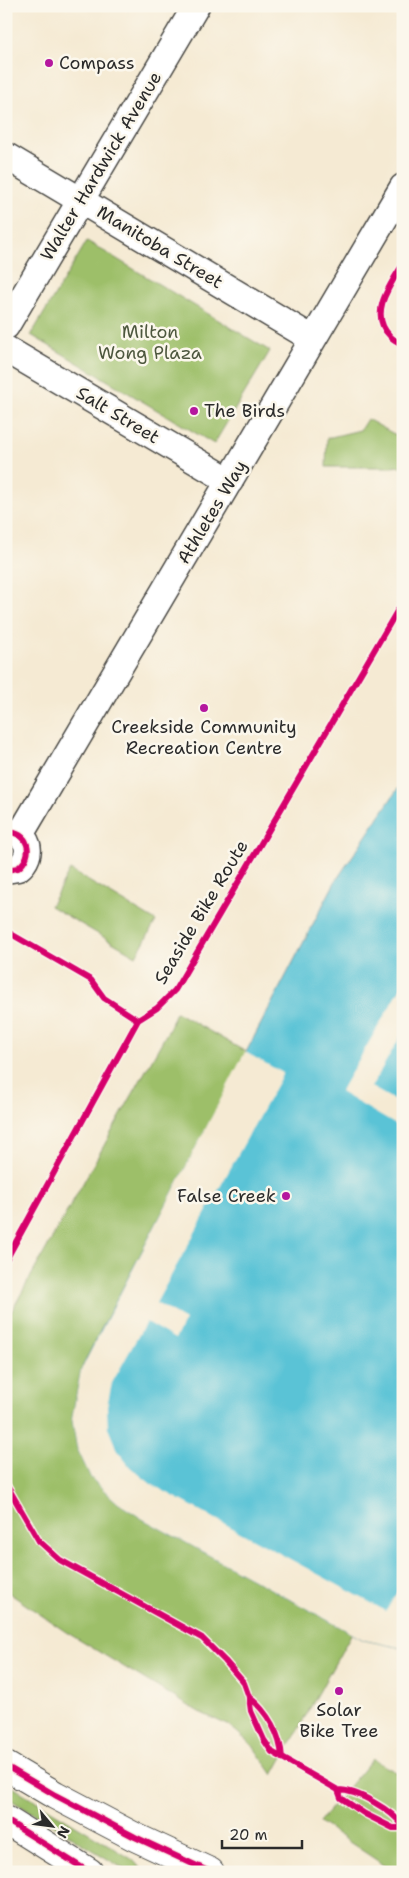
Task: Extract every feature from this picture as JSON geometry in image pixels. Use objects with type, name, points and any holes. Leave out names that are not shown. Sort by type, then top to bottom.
[{"type":"main road","points":[[6,1766],[55,1795],[135,1837],[182,1866],[210,1872]]},
{"type":"main road","points":[[6,1820],[89,1872]]},
{"type":"street","name":"Walter Hardwick Avenue","points":[[6,326],[196,6]]},
{"type":"street","name":"Manitoba Street","points":[[6,156],[313,338]]},
{"type":"street","name":"Athletes Way","points":[[13,834],[230,481],[403,187]]},
{"type":"street","name":"Salt Street","points":[[6,349],[230,481]]},
{"type":"street","points":[[6,870],[18,868],[27,859],[28,846],[13,834]]},
{"type":"green space","name":"Milton Wong Plaza","points":[[87,241],[270,351],[214,444],[31,335]]},
{"type":"green space","points":[[367,419],[403,439],[403,466],[326,467],[327,438],[360,430]]},
{"type":"green space","points":[[70,870],[156,921],[136,956],[50,906]]},
{"type":"green space","points":[[176,1012],[283,1073],[369,1602],[273,1775],[253,1746],[230,1726],[199,1712],[66,1632],[6,1591],[6,1321],[169,1029]]},
{"type":"green space","points":[[372,1759],[403,1776],[403,1872],[387,1867],[319,1822]]},
{"type":"green space","points":[[6,1783],[133,1860],[142,1870],[139,1872],[129,1872],[6,1797]]},
{"type":"water","name":"False Creek","points":[[403,781],[403,1648],[364,1640],[143,1519],[118,1503],[91,1478],[77,1448],[72,1418],[81,1370],[95,1341],[335,882]]},
{"type":"pier","points":[[403,984],[403,1032],[371,1087],[403,1105],[403,1129],[340,1092]]},
{"type":"pier","points":[[245,1052],[283,1073],[156,1303],[185,1320],[175,1339],[146,1322],[112,1383],[107,1406],[108,1428],[117,1450],[130,1467],[151,1484],[386,1611],[403,1582],[403,1648],[364,1640],[143,1519],[118,1503],[91,1478],[77,1448],[72,1418],[81,1370]]},
{"type":"cycle path","points":[[403,264],[387,290],[381,309],[384,327],[394,340],[403,345]]},
{"type":"cycle path","name":"Seaside Bike Route","points":[[6,1260],[138,1020],[157,1008],[175,990],[403,601]]},
{"type":"cycle path","points":[[6,832],[20,835],[27,845],[28,851],[27,857],[18,868],[6,870]]},
{"type":"cycle path","points":[[6,931],[91,980],[104,998],[138,1020]]},
{"type":"cycle path","points":[[6,1484],[39,1541],[60,1560],[202,1638],[225,1661],[244,1683],[251,1711],[264,1740],[272,1752],[338,1790],[355,1793],[374,1802],[391,1814],[403,1826]]},
{"type":"cycle path","points":[[249,1697],[262,1709],[272,1724],[279,1741],[282,1758]]},
{"type":"cycle path","points":[[6,1766],[55,1795],[135,1837],[210,1872]]},
{"type":"cycle path","points":[[338,1790],[341,1798],[365,1814],[393,1828],[403,1828]]},
{"type":"cycle path","points":[[6,1820],[89,1872]]},
{"type":"place","name":"Compass","points":[[49,63]]},
{"type":"place","name":"The Birds","points":[[194,411]]},
{"type":"place","name":"Creekside Community Recreation Centre","points":[[204,708]]},
{"type":"place","name":"False Creek","points":[[286,1196]]},
{"type":"place","name":"Solar Bike Tree","points":[[339,1691]]}]
